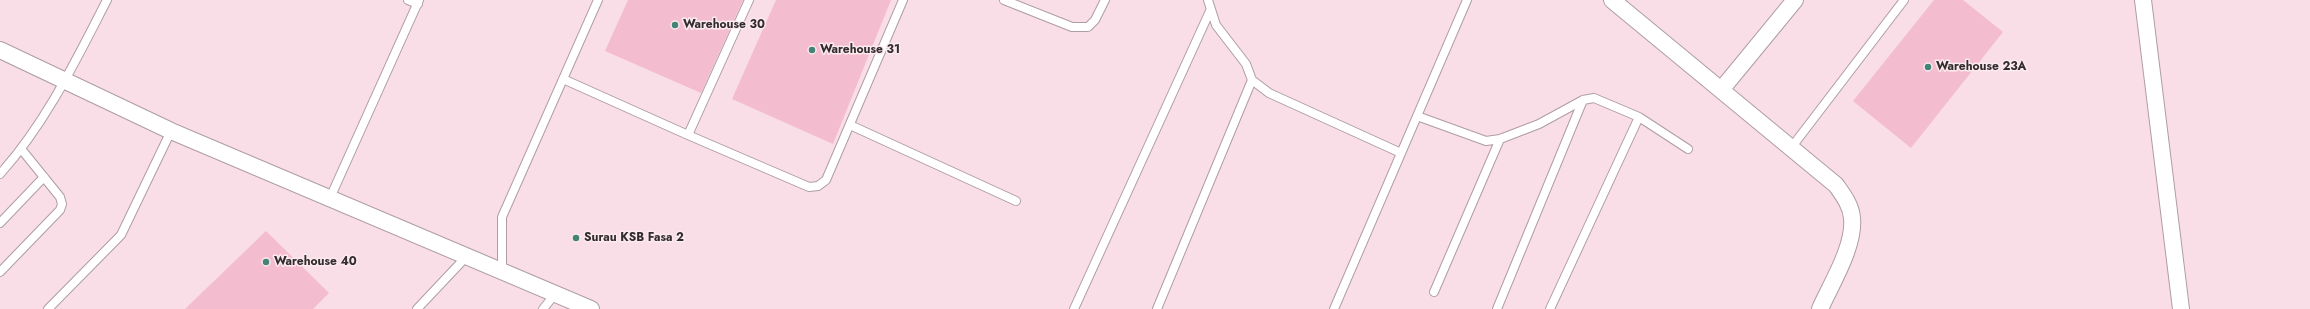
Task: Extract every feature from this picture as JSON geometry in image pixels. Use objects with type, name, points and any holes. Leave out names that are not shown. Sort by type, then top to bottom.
[{"type":"street","points":[[1612,0],[1836,185],[1847,200],[1852,219],[1850,242],[1820,309]]},
{"type":"street","points":[[1721,90],[1795,0]]},
{"type":"street","points":[[2144,0],[2181,309]]},
{"type":"street","points":[[0,50],[171,131],[591,309]]},
{"type":"lane","points":[[2,169],[22,150],[64,80],[107,0]]},
{"type":"lane","points":[[330,198],[418,2],[408,0]]},
{"type":"lane","points":[[502,271],[502,217],[598,0]]},
{"type":"lane","points":[[688,135],[748,0]]},
{"type":"lane","points":[[563,79],[809,187],[818,186],[826,180],[903,0]]},
{"type":"lane","points":[[1004,0],[1072,27],[1088,27],[1095,20],[1105,0]]},
{"type":"lane","points":[[1208,0],[1210,11],[1216,26],[1246,64],[1252,80],[1269,93],[1401,153]]},
{"type":"lane","points":[[1334,309],[1467,0]]},
{"type":"lane","points":[[1791,148],[1904,0]]},
{"type":"lane","points":[[1074,309],[1210,11]]},
{"type":"lane","points":[[1157,309],[1252,80]]},
{"type":"lane","points":[[1417,116],[1486,140],[1500,139],[1539,124],[1583,100],[1594,98],[1639,118],[1688,149]]},
{"type":"lane","points":[[1497,309],[1583,100]]},
{"type":"lane","points":[[1550,309],[1639,118]]},
{"type":"lane","points":[[850,125],[1016,201]]},
{"type":"lane","points":[[48,309],[121,235],[171,131]]},
{"type":"lane","points":[[1434,292],[1500,139]]},
{"type":"lane","points":[[0,272],[60,210],[62,204],[60,197],[22,150]]},
{"type":"lane","points":[[0,223],[44,177]]},
{"type":"lane","points":[[418,309],[467,256]]},
{"type":"lane","points":[[542,309],[555,294]]},
{"type":"shaded area","points":[[0,0],[2310,0],[2310,309],[0,309]]},
{"type":"building","name":"Warehouse 30","points":[[628,0],[743,0],[701,93],[605,51]]},
{"type":"building","name":"Warehouse 31","points":[[776,0],[891,0],[833,144],[732,99]]},
{"type":"building","name":"Warehouse 23A","points":[[1934,0],[1963,0],[2003,32],[1911,148],[1853,101]]},
{"type":"building","name":"Warehouse 40","points":[[266,231],[329,293],[313,309],[185,309]]},
{"type":"place","name":"Warehouse 30","points":[[675,25]]},
{"type":"place","name":"Warehouse 31","points":[[812,50]]},
{"type":"place","name":"Warehouse 23A","points":[[1928,67]]},
{"type":"place","name":"Surau KSB Fasa 2","points":[[576,238]]},
{"type":"place","name":"Warehouse 40","points":[[266,262]]}]
